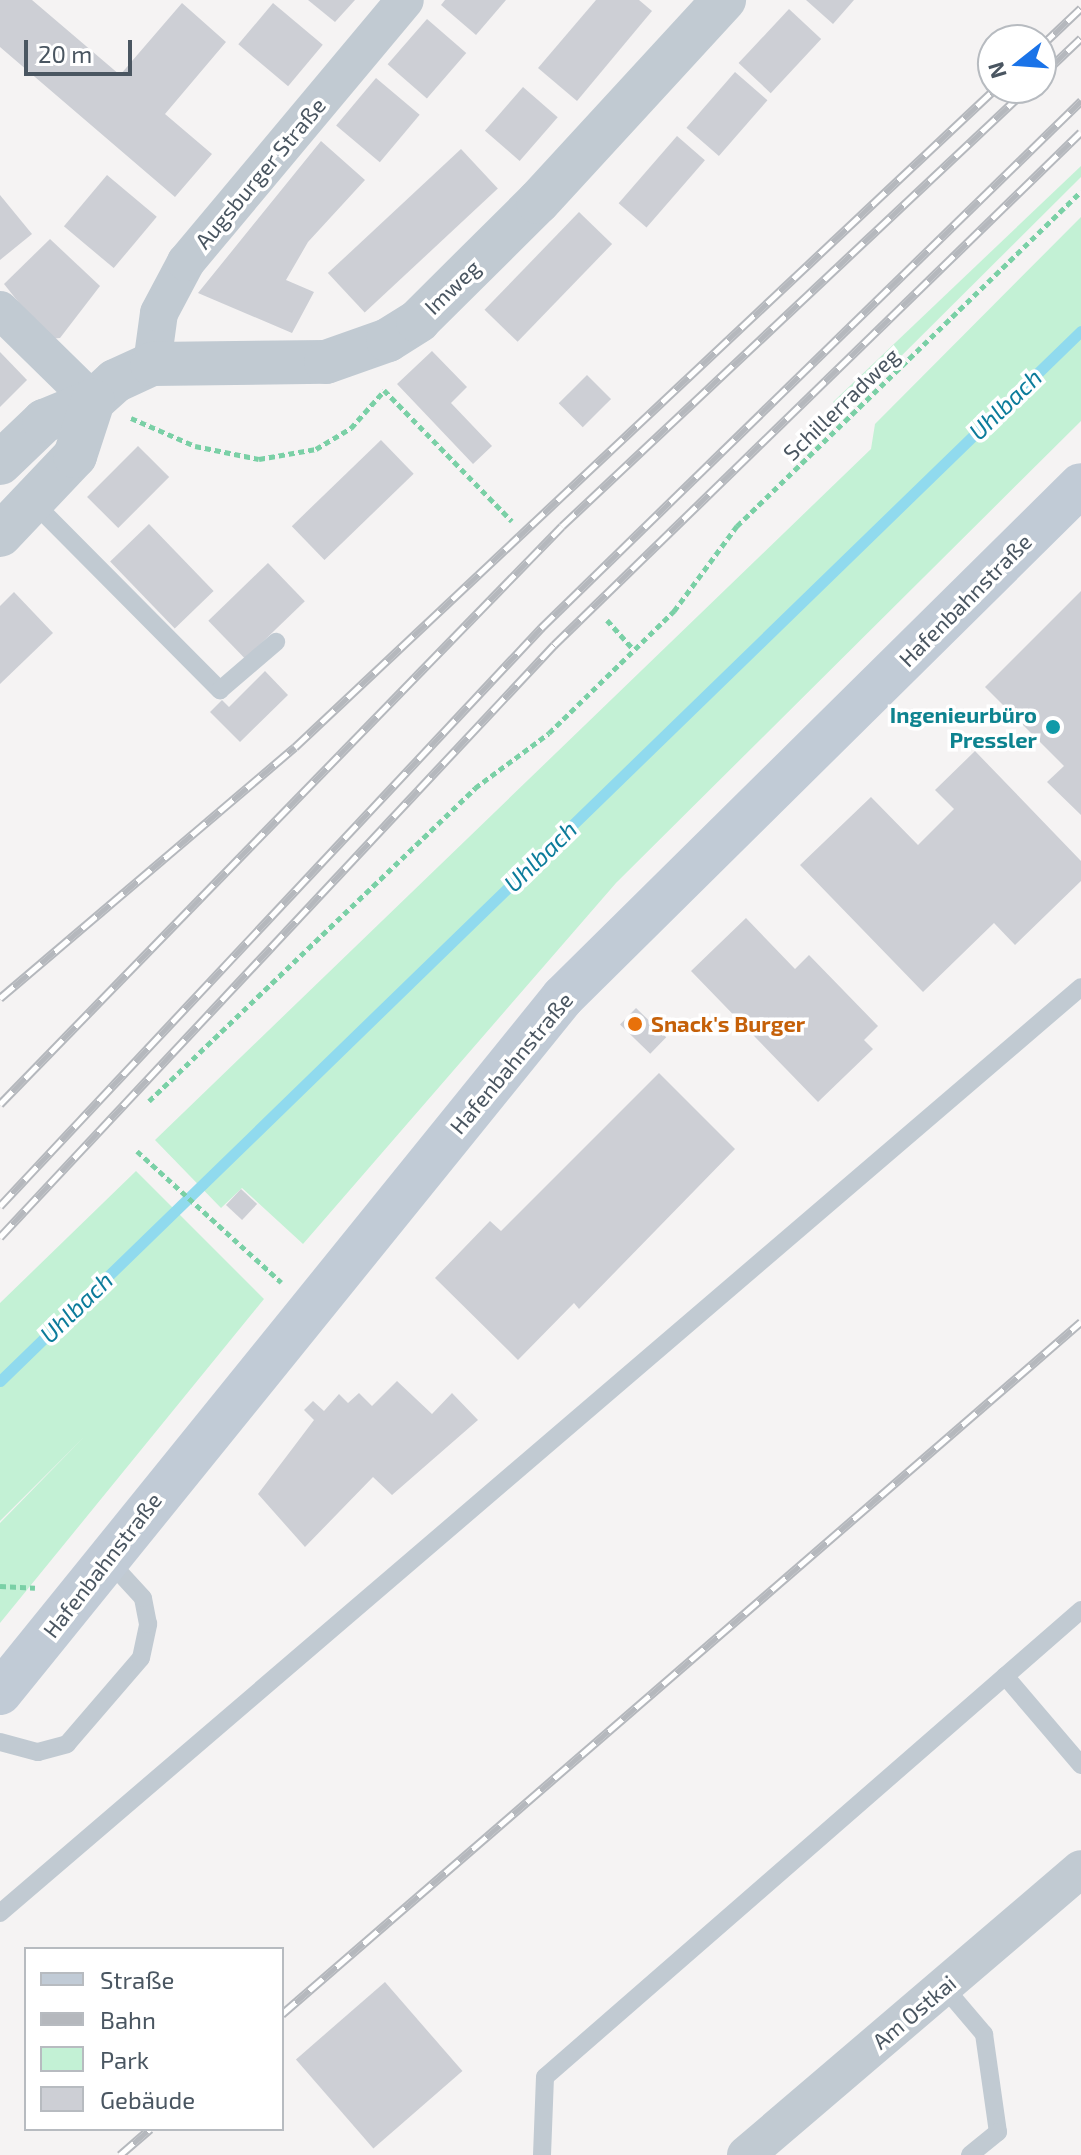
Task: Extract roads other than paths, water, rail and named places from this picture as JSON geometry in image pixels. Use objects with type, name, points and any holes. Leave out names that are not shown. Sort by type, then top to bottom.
[{"type":"main road","name":"Hafenbahnstraße","points":[[0,1693],[105,1557],[563,997],[1081,485]]},
{"type":"street","name":"Augsburger Straße","points":[[152,364],[159,313],[186,262],[405,0]]},
{"type":"street","name":"Imweg","points":[[93,401],[115,381],[152,364],[271,366],[357,354],[418,321],[549,192],[724,0]]},
{"type":"street","points":[[0,310],[93,401]]},
{"type":"street","points":[[0,463],[44,421],[93,401]]},
{"type":"street","points":[[0,535],[75,456],[93,401]]},
{"type":"street","name":"Am Ostkai","points":[[746,2155],[1081,1869]]},
{"type":"lane","points":[[32,501],[220,690],[276,642]]},
{"type":"lane","points":[[0,1913],[1081,987]]},
{"type":"lane","points":[[0,1742],[38,1752],[67,1744],[141,1658],[148,1624],[143,1598],[105,1557]]},
{"type":"lane","points":[[542,2155],[545,2077],[1081,1610]]},
{"type":"lane","points":[[1005,1676],[1081,1765]]},
{"type":"lane","points":[[944,1987],[984,2034],[998,2132],[970,2155]]},
{"type":"waterway","name":"Uhlbach","points":[[0,1381],[1081,331]]},
{"type":"railway","points":[[1057,31],[1081,8]]},
{"type":"railway","points":[[1057,61],[1081,38]]},
{"type":"railway","points":[[0,1206],[541,628],[1081,101]]},
{"type":"railway","points":[[0,998],[295,747],[979,104]]},
{"type":"railway","points":[[0,1104],[562,526],[1011,104]]},
{"type":"railway","points":[[0,1237],[554,645],[1081,132]]},
{"type":"railway","points":[[284,2012],[1081,1322]]},
{"type":"railway","points":[[120,2155],[148,2131]]},
{"type":"place","name":"Ingenieurbüro Pressler","points":[[1053,727]]},
{"type":"place","name":"Snack's Burger","points":[[635,1024]]}]
